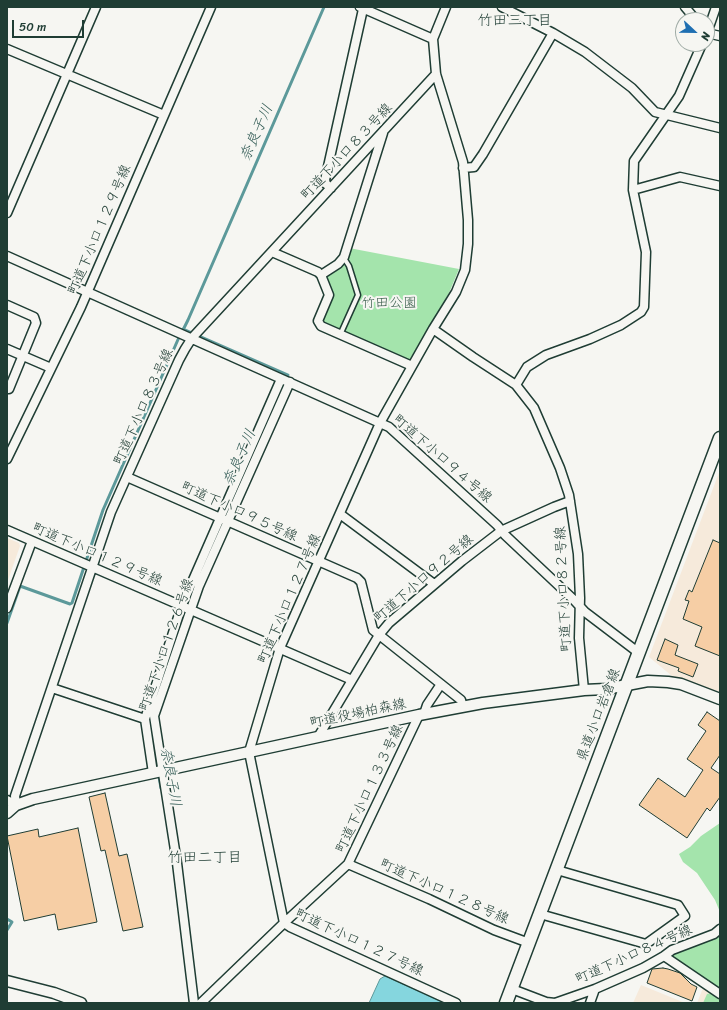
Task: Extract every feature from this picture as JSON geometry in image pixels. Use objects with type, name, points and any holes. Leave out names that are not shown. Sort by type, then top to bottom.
[{"type":"main road","name":"県道小口岩倉線","points":[[506,1003],[720,438]]},
{"type":"street","points":[[7,213],[96,7]]},
{"type":"street","name":"町道下小口１２９号線","points":[[7,459],[88,292],[211,7]]},
{"type":"street","points":[[433,329],[456,292],[465,270],[468,244],[463,162],[436,74],[433,39],[446,7]]},
{"type":"street","points":[[502,7],[553,33],[584,52],[632,88],[655,112],[720,128]]},
{"type":"street","points":[[331,188],[326,184],[325,180],[361,8],[433,39]]},
{"type":"street","points":[[463,168],[474,167],[483,154],[553,33]]},
{"type":"street","points":[[7,49],[164,116]]},
{"type":"street","points":[[516,385],[528,367],[546,356],[621,325],[641,312],[644,307],[646,252],[633,190],[634,161],[665,114],[679,96],[698,52]]},
{"type":"street","name":"町道下小口８３号線","points":[[11,802],[16,796],[111,512],[179,360],[192,338],[436,74]]},
{"type":"street","points":[[321,275],[338,264],[344,257],[384,130]]},
{"type":"street","points":[[633,190],[680,177],[720,186]]},
{"type":"street","points":[[272,252],[318,272],[321,275],[328,295],[318,321],[321,326],[412,366]]},
{"type":"street","name":"町道下小口９４号線","points":[[7,256],[389,427],[498,525],[502,531],[585,612],[639,653]]},
{"type":"street","points":[[7,305],[34,318],[36,323],[9,388],[7,389]]},
{"type":"street","name":"町道下小口１２７号線","points":[[433,329],[380,423],[280,648],[249,752],[284,923],[456,1003]]},
{"type":"street","name":"町道下小口８２号線","points":[[433,329],[516,385],[534,408],[560,468],[570,501],[578,554],[580,607],[579,638],[584,690]]},
{"type":"street","points":[[7,348],[51,368]]},
{"type":"street","points":[[158,772],[145,719],[182,605],[281,379]]},
{"type":"street","name":"町道下小口１２６号線","points":[[194,1003],[177,863],[158,772],[154,716],[190,609],[290,382]]},
{"type":"street","name":"町道下小口９５号線","points":[[127,477],[357,578],[361,582],[373,630],[461,700],[463,707]]},
{"type":"street","name":"町道下小口９２号線","points":[[318,737],[379,635],[389,623],[462,561],[502,531],[570,501]]},
{"type":"street","points":[[340,514],[434,584]]},
{"type":"street","name":"町道下小口１２９号線","points":[[7,530],[352,680]]},
{"type":"street","points":[[7,608],[32,541]]},
{"type":"street","name":"町道役場柏森線","points":[[7,813],[11,802],[33,799],[463,707],[584,690],[606,689],[648,682],[673,682],[720,698]]},
{"type":"street","name":"町道下小口１３３号線","points":[[201,1003],[348,864],[427,705],[441,684]]},
{"type":"street","points":[[52,688],[145,719]]},
{"type":"street","name":"町道下小口１２８号線","points":[[348,864],[429,899],[494,930],[529,942]]},
{"type":"street","points":[[540,914],[646,944],[685,916],[678,904],[557,870]]},
{"type":"street","name":"町道下小口８４号線","points":[[512,989],[546,1002],[555,1003],[595,989],[643,968],[672,950],[714,934],[720,929]]},
{"type":"street","points":[[664,956],[720,994]]},
{"type":"street","points":[[7,981],[54,993],[81,1003]]},
{"type":"street","points":[[590,1003],[595,989]]},
{"type":"lane","points":[[340,335],[358,295],[349,266],[344,257]]},
{"type":"shaded area","points":[[720,470],[720,692],[672,676],[649,657]]},
{"type":"shaded area","points":[[7,538],[19,543],[20,546],[7,583]]},
{"type":"shaded area","points":[[641,985],[685,1003],[633,1003]]},
{"type":"shaded area","points":[[703,988],[720,999],[720,1003],[697,1003]]},
{"type":"green space","name":"竹田公園","points":[[349,248],[459,269],[449,293],[410,359],[406,361],[323,324],[321,319],[331,295],[326,280],[328,274]]},
{"type":"green space","points":[[720,823],[720,912],[715,900],[697,873],[683,862],[679,854]]},
{"type":"green space","points":[[720,931],[720,988],[671,955],[672,951]]},
{"type":"green space","points":[[711,993],[720,999],[720,1003],[703,1003],[707,994]]},
{"type":"water","points":[[385,976],[445,1003],[369,1003],[380,979]]},
{"type":"building","points":[[713,540],[720,543],[720,656],[695,646],[702,627],[683,619],[689,601],[685,600],[689,590],[692,592]]},
{"type":"building","points":[[665,639],[678,645],[675,655],[698,664],[693,677],[678,671],[679,668],[657,660]]},
{"type":"building","points":[[707,712],[720,721],[720,755],[711,768],[720,774],[720,797],[710,811],[707,808],[687,838],[639,805],[658,778],[685,797],[703,770],[687,759],[706,731],[698,725]]},
{"type":"building","points":[[105,793],[119,856],[127,854],[143,927],[123,931],[105,850],[101,851],[89,797]]},
{"type":"building","points":[[78,828],[97,922],[58,930],[55,914],[24,921],[7,836],[38,829],[39,837]]},
{"type":"building","points":[[663,968],[680,973],[691,984],[697,987],[692,1001],[647,983],[652,969]]},
{"type":"waterway","name":"奈良子川","points":[[183,330],[324,7]]},
{"type":"waterway","name":"奈良子川","points":[[183,329],[288,375],[238,488]]},
{"type":"waterway","points":[[7,623],[20,586],[70,604],[72,603],[103,510],[180,335]]},
{"type":"waterway","name":"奈良子川","points":[[160,687],[195,586]]},
{"type":"waterway","name":"奈良子川","points":[[151,715],[149,720],[161,788]]},
{"type":"waterway","points":[[7,919],[12,922],[7,930]]},
{"type":"district","name":"竹田三丁目","points":[[515,21]]},
{"type":"district","name":"竹田二丁目","points":[[205,858]]}]
